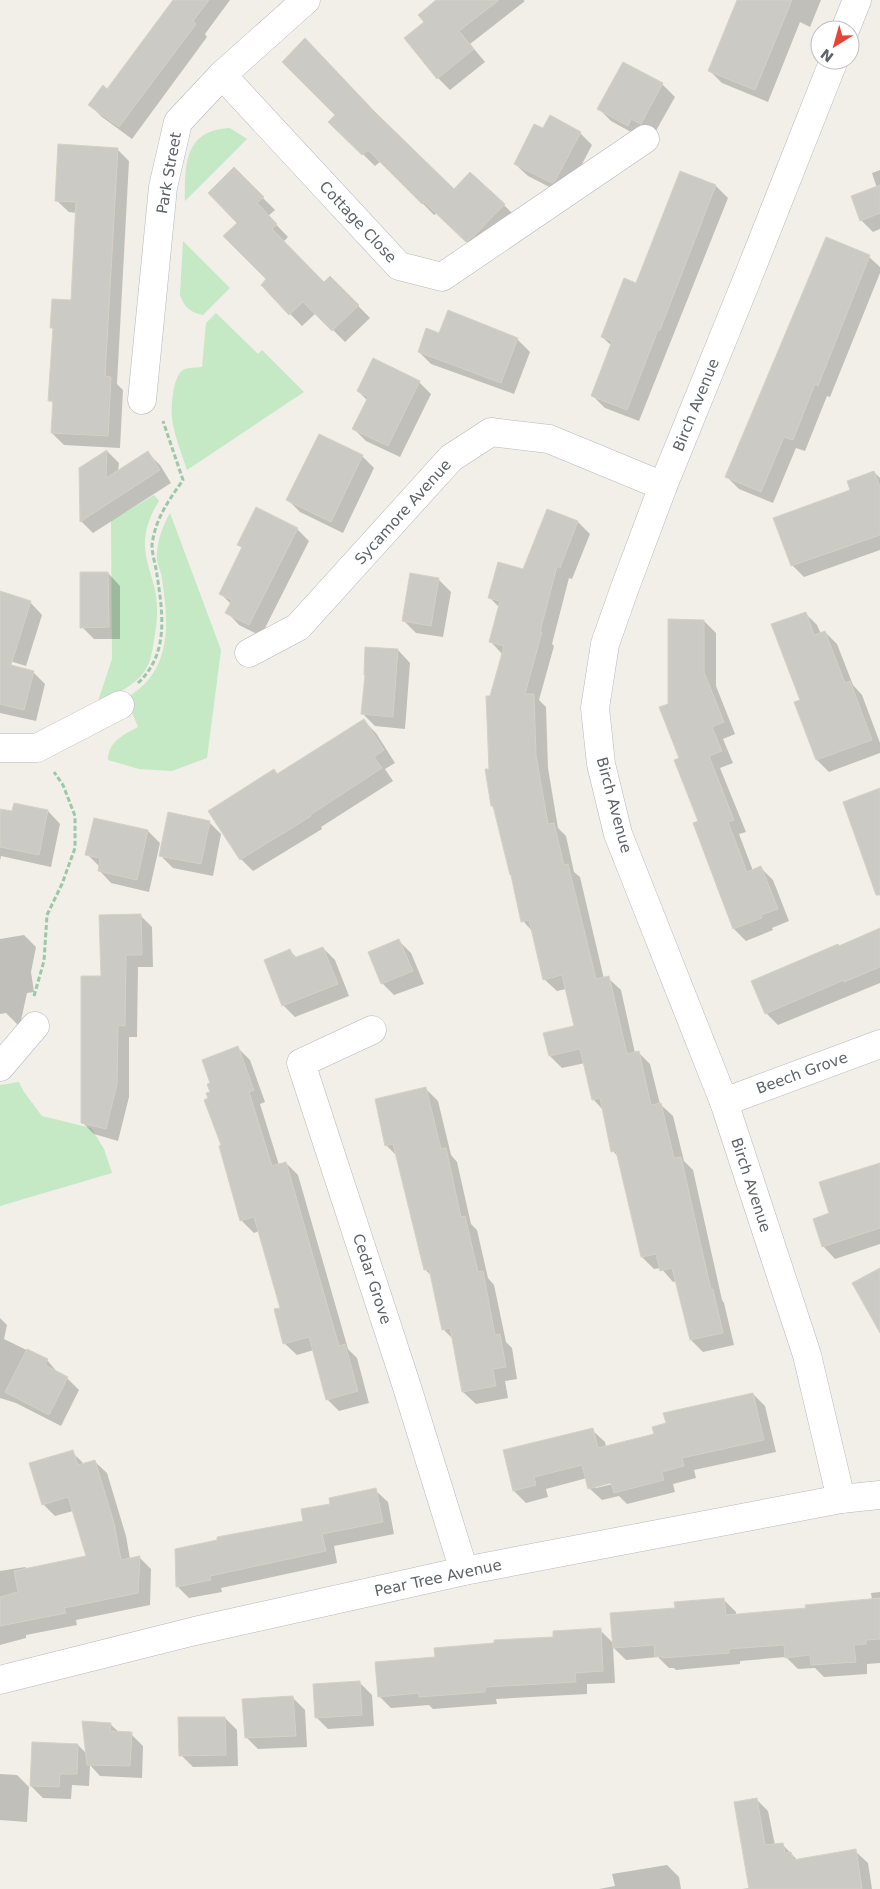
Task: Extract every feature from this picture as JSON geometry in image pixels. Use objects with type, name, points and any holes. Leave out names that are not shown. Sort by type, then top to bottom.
[{"type":"street","name":"Park Street","points":[[142,400],[163,187],[178,122],[222,75],[306,0]]},
{"type":"street","points":[[849,20],[857,0]]},
{"type":"street","name":"Birch Avenue","points":[[830,70],[663,486],[605,644],[595,708],[601,764],[618,834],[724,1102],[807,1355],[841,1498]]},
{"type":"street","name":"Cottage Close","points":[[222,75],[399,266],[442,277],[644,139]]},
{"type":"street","name":"Sycamore Avenue","points":[[249,653],[298,627],[451,458],[490,432],[549,439],[663,486]]},
{"type":"street","points":[[0,748],[37,748],[120,705]]},
{"type":"street","points":[[0,1067],[35,1026]]},
{"type":"street","name":"Cedar Grove","points":[[372,1030],[301,1063],[407,1387],[464,1571]]},
{"type":"street","name":"Beech Grove","points":[[724,1102],[880,1044]]},
{"type":"street","name":"Pear Tree Avenue","points":[[0,1680],[195,1631],[464,1571],[841,1498],[880,1495]]},
{"type":"path","points":[[120,705],[129,692],[145,676],[156,659],[163,624],[152,546],[157,520],[183,480],[161,415],[142,400]]},
{"type":"path","points":[[35,1026],[29,1016],[44,961],[47,915],[62,884],[75,848],[75,816],[63,785],[37,748]]},
{"type":"green space","points":[[230,128],[247,139],[185,201],[187,163],[190,152],[196,142],[204,135],[215,130]]},
{"type":"green space","points":[[183,241],[230,288],[203,315],[188,309],[180,295]]},
{"type":"green space","points":[[216,313],[258,354],[262,350],[304,392],[187,470],[172,419],[174,387],[179,374],[183,370],[202,367],[206,323]]},
{"type":"green space","points":[[154,495],[159,501],[148,523],[145,542],[157,606],[151,657],[142,675],[129,686],[98,701],[112,659],[111,521]]},
{"type":"green space","points":[[170,513],[221,650],[207,758],[172,771],[139,769],[108,760],[111,748],[117,740],[138,727],[126,698],[141,687],[152,675],[164,646],[166,613],[157,548],[164,524]]},
{"type":"green space","points":[[19,1082],[42,1116],[91,1128],[104,1149],[112,1173],[0,1206],[0,1085]]},
{"type":"building","points":[[173,0],[209,0],[193,21],[196,24],[119,127],[88,105],[103,85],[107,89]]},
{"type":"building","points":[[436,0],[499,0],[459,31],[474,49],[437,79],[404,38],[424,22],[418,15]]},
{"type":"building","points":[[737,0],[792,0],[755,90],[708,71]]},
{"type":"building","points":[[305,38],[374,111],[454,189],[470,172],[505,204],[473,237],[466,242],[424,202],[422,204],[368,150],[362,155],[328,122],[335,115],[282,62]]},
{"type":"building","points":[[623,62],[663,83],[641,124],[631,119],[628,126],[597,109]]},
{"type":"building","points":[[550,115],[581,132],[555,181],[552,183],[514,164],[534,124],[543,128]]},
{"type":"building","points":[[58,144],[118,148],[105,376],[111,377],[108,436],[51,433],[53,401],[48,401],[53,328],[50,328],[52,299],[71,300],[76,202],[55,201]]},
{"type":"building","points":[[234,167],[264,197],[257,203],[277,224],[272,229],[324,282],[330,276],[359,305],[332,331],[303,302],[289,315],[261,285],[266,279],[223,236],[237,223],[208,193]]},
{"type":"building","points":[[680,171],[716,185],[627,410],[591,396],[612,341],[601,337],[624,278],[636,283]]},
{"type":"building","points":[[880,185],[880,213],[860,221],[851,196]]},
{"type":"building","points":[[826,237],[870,255],[818,386],[815,384],[793,440],[784,437],[761,492],[725,477]]},
{"type":"building","points":[[448,310],[518,338],[501,383],[418,352],[426,328],[439,333]]},
{"type":"building","points":[[373,358],[420,381],[388,446],[352,429],[368,397],[357,391]]},
{"type":"building","points":[[319,434],[363,455],[331,522],[286,500]]},
{"type":"building","points":[[107,450],[106,478],[148,451],[160,470],[80,522],[79,468]]},
{"type":"building","points":[[874,471],[880,487],[880,535],[791,566],[773,518],[850,490],[847,481]]},
{"type":"building","points":[[256,507],[298,528],[249,625],[225,613],[232,600],[219,594],[242,547],[237,545]]},
{"type":"building","points":[[547,509],[578,521],[560,568],[557,566],[525,694],[534,694],[536,755],[548,824],[554,823],[564,865],[568,864],[596,979],[609,976],[627,1054],[639,1051],[651,1105],[661,1103],[674,1158],[681,1157],[711,1290],[713,1289],[723,1333],[690,1340],[672,1268],[660,1271],[656,1254],[641,1257],[616,1151],[611,1152],[600,1098],[592,1100],[580,1049],[549,1056],[543,1033],[574,1026],[562,975],[543,980],[529,920],[521,922],[511,875],[493,806],[491,806],[485,769],[489,769],[486,696],[490,696],[504,646],[489,642],[500,601],[488,598],[498,562],[523,569]]},
{"type":"building","points":[[80,572],[108,572],[109,627],[80,628]]},
{"type":"building","points":[[410,573],[439,578],[431,626],[402,621]]},
{"type":"building","points":[[0,591],[31,601],[11,665],[34,671],[24,710],[0,704]]},
{"type":"building","points":[[806,612],[814,635],[825,631],[845,683],[850,681],[872,740],[816,760],[794,702],[800,700],[771,624]]},
{"type":"building","points":[[668,619],[704,620],[704,672],[724,722],[712,727],[722,751],[709,756],[734,820],[728,822],[747,872],[761,866],[778,909],[761,915],[762,918],[733,929],[693,823],[698,821],[674,760],[679,758],[659,707],[668,704]]},
{"type":"building","points":[[365,647],[398,649],[393,717],[361,714],[365,675]]},
{"type":"building","points":[[364,719],[384,750],[374,757],[382,768],[311,816],[240,860],[208,811],[274,769],[277,774]]},
{"type":"building","points":[[880,788],[880,895],[876,895],[843,802]]},
{"type":"building","points":[[14,803],[48,810],[39,855],[0,847],[0,809],[12,811]]},
{"type":"building","points":[[168,812],[210,821],[201,864],[159,856]]},
{"type":"building","points":[[94,818],[148,830],[137,880],[98,871],[100,858],[85,855]]},
{"type":"building","points":[[141,914],[142,955],[126,955],[125,1026],[118,1025],[117,1084],[106,1129],[81,1123],[81,976],[101,976],[99,915]]},
{"type":"building","points":[[880,928],[880,967],[844,982],[844,980],[765,1014],[751,981]]},
{"type":"building","points":[[399,939],[413,971],[381,984],[368,952]]},
{"type":"building","points":[[323,947],[338,984],[282,1006],[264,960],[290,949],[294,958]]},
{"type":"building","points":[[238,1046],[254,1090],[249,1092],[272,1166],[286,1162],[339,1346],[345,1344],[358,1391],[326,1400],[309,1337],[283,1344],[274,1309],[280,1308],[254,1217],[240,1221],[219,1146],[221,1145],[204,1100],[208,1098],[206,1093],[210,1092],[207,1084],[210,1083],[202,1060]]},
{"type":"building","points":[[426,1087],[441,1149],[446,1148],[461,1217],[465,1216],[478,1272],[483,1271],[495,1335],[500,1334],[506,1367],[493,1369],[496,1386],[462,1392],[450,1328],[442,1330],[429,1269],[424,1270],[393,1144],[385,1146],[375,1099]]},
{"type":"building","points":[[880,1163],[880,1228],[822,1247],[813,1219],[829,1213],[819,1182]]},
{"type":"building","points":[[880,1268],[880,1333],[852,1283]]},
{"type":"building","points":[[27,1349],[48,1359],[45,1365],[68,1377],[49,1415],[5,1392]]},
{"type":"building","points":[[753,1393],[764,1440],[682,1458],[684,1466],[662,1472],[664,1480],[614,1493],[611,1483],[588,1489],[582,1465],[534,1477],[536,1485],[513,1491],[503,1450],[593,1428],[598,1448],[654,1434],[652,1427],[666,1423],[663,1413]]},
{"type":"building","points":[[73,1450],[78,1465],[95,1460],[114,1523],[121,1560],[140,1556],[138,1593],[64,1608],[66,1613],[0,1626],[0,1597],[18,1592],[14,1571],[86,1556],[68,1497],[42,1505],[29,1463]]},
{"type":"building","points":[[376,1488],[383,1522],[322,1534],[326,1551],[210,1576],[211,1580],[176,1587],[175,1549],[217,1540],[217,1537],[303,1521],[301,1509],[330,1504],[329,1498]]},
{"type":"building","points":[[724,1598],[726,1615],[806,1608],[805,1605],[880,1598],[880,1639],[866,1640],[866,1644],[854,1645],[856,1662],[811,1665],[810,1655],[785,1658],[784,1645],[729,1649],[729,1653],[662,1658],[662,1656],[655,1657],[654,1645],[613,1648],[610,1613],[675,1608],[674,1602]]},
{"type":"building","points":[[601,1628],[603,1671],[575,1673],[576,1682],[485,1687],[485,1692],[419,1697],[419,1693],[378,1697],[375,1662],[435,1657],[434,1648],[494,1643],[494,1640],[553,1637],[553,1631]]},
{"type":"building","points":[[360,1681],[362,1715],[315,1718],[313,1684]]},
{"type":"building","points":[[293,1696],[296,1736],[245,1738],[242,1699]]},
{"type":"building","points":[[178,1717],[225,1717],[226,1755],[179,1756]]},
{"type":"building","points":[[82,1721],[111,1723],[110,1731],[132,1732],[130,1766],[87,1765]]},
{"type":"building","points":[[32,1742],[78,1744],[77,1774],[60,1774],[59,1787],[30,1786]]},
{"type":"building","points":[[757,1798],[765,1845],[783,1843],[785,1853],[791,1852],[793,1860],[856,1849],[862,1889],[749,1889],[734,1802]]}]
